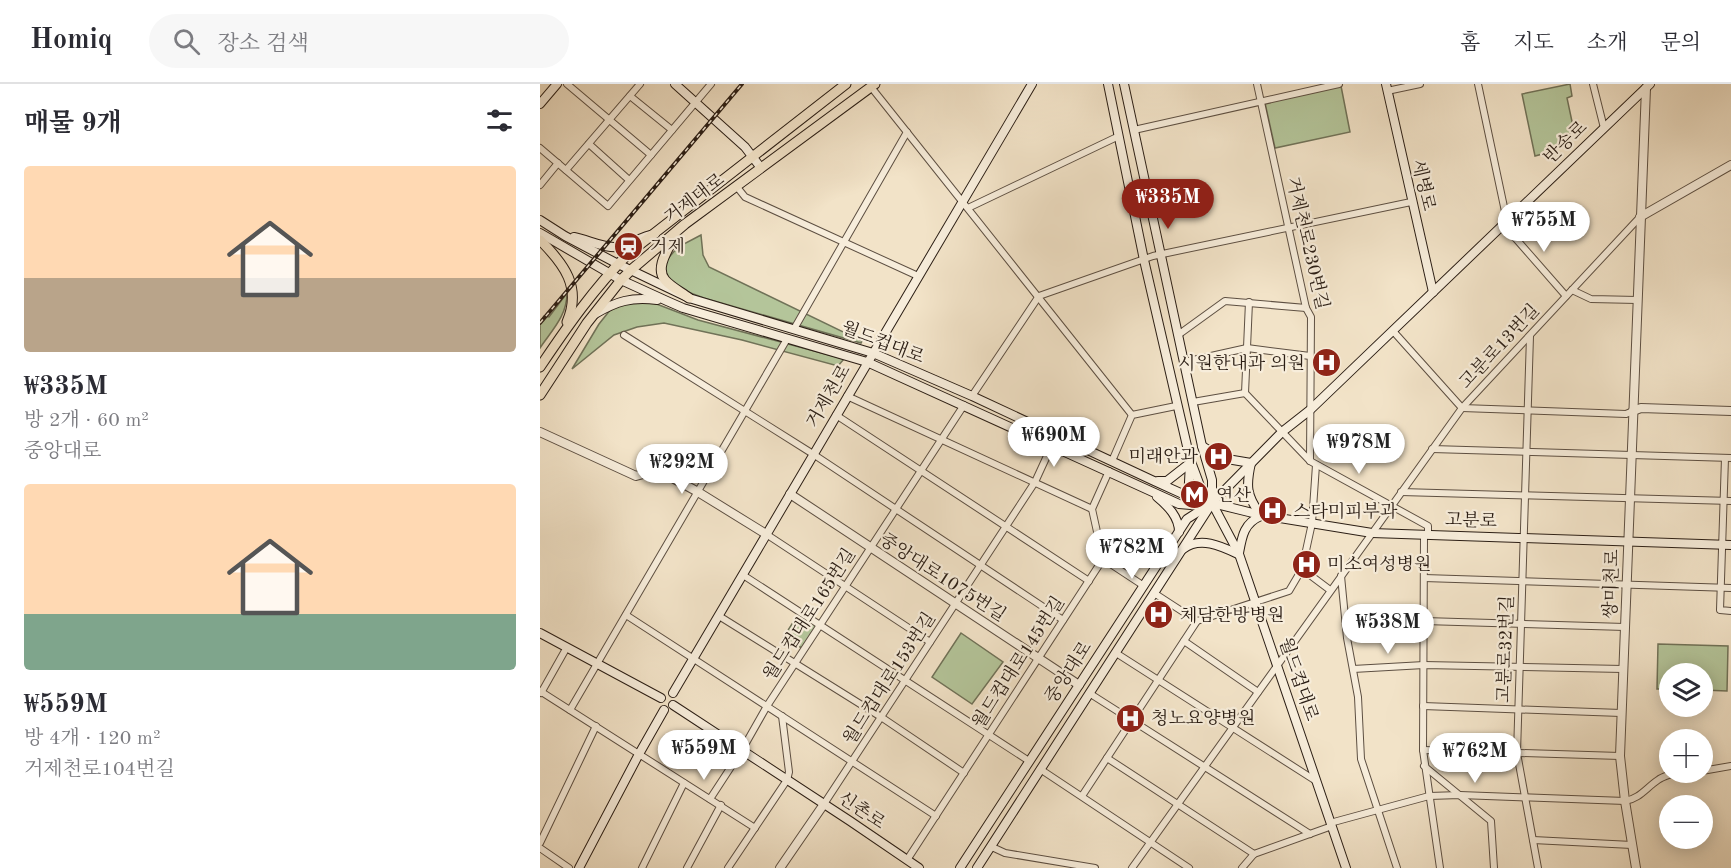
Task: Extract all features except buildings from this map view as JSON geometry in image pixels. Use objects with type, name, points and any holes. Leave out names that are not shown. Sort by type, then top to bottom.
[{"type":"main road","points":[[540,104],[557,84]]},
{"type":"main road","points":[[675,84],[745,147],[761,168]]},
{"type":"main road","name":"거제대로","points":[[540,367],[608,273],[629,253],[846,84]]},
{"type":"main road","name":"거제천로","points":[[673,693],[918,276],[966,204],[1032,84]]},
{"type":"main road","points":[[1108,84],[1176,406],[1190,461],[1200,486],[1212,503]]},
{"type":"main road","points":[[1124,84],[1156,256],[1178,335],[1202,446],[1212,480],[1212,503]]},
{"type":"main road","name":"거제대로","points":[[540,395],[592,316],[631,270],[677,231],[873,85]]},
{"type":"main road","name":"반송로","points":[[1212,503],[1282,432],[1310,410],[1648,86]]},
{"type":"main road","name":"세병로","points":[[1386,88],[1433,292]]},
{"type":"main road","name":"월드컵대로","points":[[540,220],[618,264],[689,298],[873,353],[972,396],[1154,481],[1188,500],[1212,503],[1239,554],[1346,868]]},
{"type":"main road","points":[[677,231],[662,261],[662,275],[664,280],[689,298]]},
{"type":"main road","name":"월드컵대로","points":[[540,233],[621,280],[683,308],[867,362],[1179,504],[1188,500]]},
{"type":"main road","points":[[565,236],[608,247],[622,247],[644,235],[656,234]]},
{"type":"main road","points":[[540,240],[561,263],[571,283],[570,312],[558,341]]},
{"type":"main road","points":[[592,316],[612,304],[631,300],[667,301]]},
{"type":"main road","points":[[1179,553],[1190,544],[1202,543],[1215,544],[1239,554],[1242,535],[1247,524],[1261,515],[1249,496],[1247,482],[1251,463],[1221,458],[1202,446]]},
{"type":"main road","points":[[1154,481],[1167,481],[1190,461]]},
{"type":"main road","points":[[1187,519],[1190,461]]},
{"type":"main road","points":[[1145,487],[1168,507],[1178,522],[1179,532]]},
{"type":"main road","name":"고분로","points":[[1212,503],[1261,515],[1372,533],[1727,545]]},
{"type":"main road","name":"중앙대로","points":[[960,868],[1187,519],[1212,503]]},
{"type":"main road","name":"중앙대로","points":[[977,868],[1212,503]]},
{"type":"main road","points":[[540,633],[662,698]]},
{"type":"main road","points":[[579,868],[639,753],[664,710],[673,705],[675,698],[673,693],[668,692],[662,698],[660,702],[664,710]]},
{"type":"main road","name":"신촌로","points":[[673,705],[919,868]]},
{"type":"street","points":[[567,84],[651,155]]},
{"type":"street","points":[[566,170],[640,84]]},
{"type":"street","points":[[540,148],[608,206],[711,84]]},
{"type":"street","name":"거제천로230번길","points":[[1257,84],[1306,308],[1311,317],[1312,524],[1302,569]]},
{"type":"street","points":[[1134,130],[1339,84]]},
{"type":"street","points":[[1386,88],[1420,84]]},
{"type":"street","points":[[1478,84],[1505,223],[1566,296]]},
{"type":"street","points":[[1593,84],[1604,129]]},
{"type":"street","points":[[873,85],[907,132],[1132,415]]},
{"type":"street","name":"쌍미천로","points":[[1636,868],[1624,801],[1620,756],[1640,216],[1648,86]]},
{"type":"street","points":[[630,96],[672,130]]},
{"type":"street","points":[[794,329],[907,132]]},
{"type":"street","points":[[966,204],[1119,136]]},
{"type":"street","points":[[589,144],[629,180]]},
{"type":"street","points":[[540,185],[558,163]]},
{"type":"street","points":[[1640,216],[1731,165]]},
{"type":"street","points":[[737,187],[745,197],[918,276]]},
{"type":"street","points":[[972,396],[1039,296],[1156,256],[1411,202]]},
{"type":"street","name":"고분로13번길","points":[[1132,868],[1462,408],[1640,216]]},
{"type":"street","points":[[1572,290],[1591,299],[1638,300]]},
{"type":"street","points":[[1178,335],[1225,301],[1306,308]]},
{"type":"street","points":[[1249,302],[1245,393],[1313,463],[1428,526],[1424,578],[1423,750],[1440,868]]},
{"type":"street","points":[[1393,331],[1462,408],[1626,414],[1641,408],[1731,411]]},
{"type":"street","points":[[624,335],[813,454],[1063,620]]},
{"type":"street","name":"고분로32번길","points":[[1530,335],[1517,753],[1538,868]]},
{"type":"street","points":[[570,710],[787,339]]},
{"type":"street","points":[[1184,362],[1247,348],[1310,356]]},
{"type":"street","points":[[1193,402],[1245,393]]},
{"type":"street","points":[[847,396],[1092,509]]},
{"type":"street","name":"월드컵대로165번길","points":[[742,750],[767,706],[964,405]]},
{"type":"street","points":[[1132,415],[1176,406]]},
{"type":"street","points":[[836,415],[1089,581]]},
{"type":"street","points":[[1112,462],[1132,415]]},
{"type":"street","points":[[540,432],[636,476],[658,470],[766,534],[930,642]]},
{"type":"street","name":"월드컵대로153번길","points":[[824,804],[1035,482],[1052,445]]},
{"type":"street","points":[[1432,450],[1728,458],[1727,545],[1720,610],[1731,611]]},
{"type":"street","points":[[1109,471],[1092,509],[1103,559],[1144,586]]},
{"type":"street","points":[[1401,492],[1727,500]]},
{"type":"street","name":"중앙대로1075번길","points":[[790,494],[1079,685]]},
{"type":"street","name":"월드컵대로145번길","points":[[907,860],[1103,559]]},
{"type":"street","points":[[1082,796],[1197,621],[1289,591],[1302,569],[1330,590]]},
{"type":"street","points":[[743,574],[1029,761]]},
{"type":"street","points":[[1341,576],[1347,638],[1358,697],[1361,759],[1397,868]]},
{"type":"street","points":[[1424,578],[1731,588]]},
{"type":"street","points":[[1154,593],[1197,621]]},
{"type":"street","points":[[626,615],[936,816]]},
{"type":"street","points":[[719,616],[880,717],[964,773]]},
{"type":"street","points":[[1424,621],[1625,627]]},
{"type":"street","points":[[1184,641],[1258,692]]},
{"type":"street","points":[[567,647],[541,693],[755,828]]},
{"type":"street","points":[[1116,653],[1316,782]]},
{"type":"street","points":[[1353,669],[1424,664],[1623,669]]},
{"type":"street","points":[[1089,693],[1310,834]]},
{"type":"street","points":[[1424,706],[1621,713]]},
{"type":"street","points":[[728,868],[787,780],[789,772],[782,716]]},
{"type":"street","points":[[540,843],[596,726]]},
{"type":"street","points":[[710,799],[742,750]]},
{"type":"street","points":[[1423,750],[1620,756]]},
{"type":"street","points":[[1107,758],[1254,854]]},
{"type":"street","points":[[1424,766],[1491,820],[1494,868]]},
{"type":"street","points":[[1713,769],[1731,766]]},
{"type":"street","points":[[1040,769],[1189,868]]},
{"type":"street","points":[[1242,868],[1254,854],[1331,824],[1429,796],[1624,801],[1632,800],[1642,794],[1659,780]]},
{"type":"street","points":[[642,868],[684,783]]},
{"type":"street","points":[[780,868],[824,804]]},
{"type":"street","points":[[687,868],[721,805]]},
{"type":"street","points":[[1533,840],[1632,845]]},
{"type":"street","points":[[992,847],[1005,853],[1095,868]]},
{"type":"street","points":[[540,848],[569,868]]},
{"type":"green space","points":[[1570,84],[1572,96],[1567,98],[1574,131],[1546,153],[1535,156],[1522,94]]},
{"type":"green space","points":[[1341,86],[1350,132],[1275,148],[1265,103]]},
{"type":"green space","points":[[701,235],[703,255],[709,267],[862,341],[861,343],[704,298],[685,291],[668,280],[664,263],[678,247]]},
{"type":"green space","points":[[567,293],[562,316],[540,348],[540,322],[544,316],[549,317]]},
{"type":"green space","points":[[631,302],[654,303],[698,320],[844,359],[838,366],[742,340],[664,323],[637,327],[614,335],[572,369],[599,324],[611,309]]},
{"type":"green space","points":[[799,613],[817,625],[802,648],[783,638]]},
{"type":"green space","points":[[961,633],[1003,662],[972,704],[932,677]]},
{"type":"green space","points":[[1658,644],[1728,646],[1727,691],[1713,690],[1713,663],[1659,663],[1659,689],[1657,689]]},
{"type":"railway","points":[[540,323],[742,84]]},
{"type":"place","name":"거제","points":[[629,246]]},
{"type":"place","name":"시원한내과 의원","points":[[1326,363]]},
{"type":"place","name":"미래안과","points":[[1219,456]]},
{"type":"place","name":"연산","points":[[1195,495]]},
{"type":"place","name":"스타미피부과","points":[[1272,511]]},
{"type":"place","name":"미소여성병원","points":[[1306,564]]},
{"type":"place","name":"체담한방병원","points":[[1159,615]]},
{"type":"place","name":"청노요양병원","points":[[1130,718]]}]
